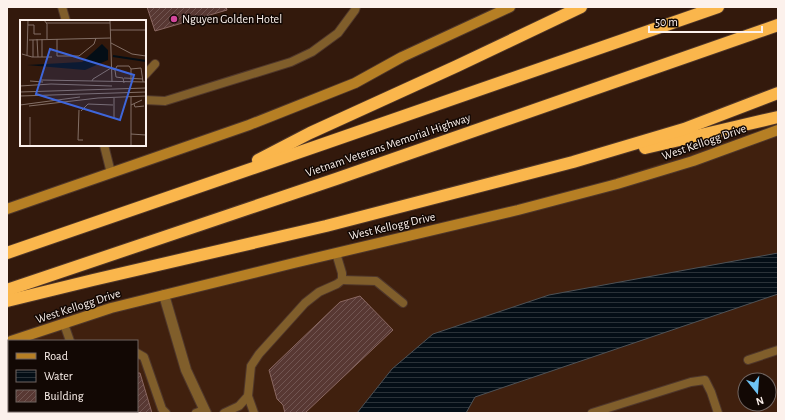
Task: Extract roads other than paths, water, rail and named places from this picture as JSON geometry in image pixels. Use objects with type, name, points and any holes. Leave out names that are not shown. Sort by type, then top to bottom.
[{"type":"highway","points":[[222,178],[310,133],[457,66],[581,7]]},
{"type":"highway","name":"Vietnam Veterans Memorial Highway","points":[[7,253],[718,7]]},
{"type":"highway","name":"Vietnam Veterans Memorial Highway","points":[[7,290],[336,179],[778,25]]},
{"type":"highway","points":[[7,301],[326,226],[573,162],[684,129],[778,93]]},
{"type":"highway","points":[[573,162],[640,150],[778,117]]},
{"type":"main road","points":[[7,209],[249,125],[355,83],[402,57],[510,7]]},
{"type":"main road","name":"West Kellogg Drive","points":[[15,340],[111,308],[518,210],[617,184],[693,161],[778,130]]},
{"type":"street","points":[[164,295],[186,370],[202,412]]},
{"type":"lane","points":[[62,7],[66,20]]},
{"type":"lane","points":[[146,100],[166,101],[291,62],[312,52],[338,33],[356,7]]},
{"type":"lane","points":[[146,74],[155,64]]},
{"type":"lane","points":[[104,146],[111,173]]},
{"type":"lane","points":[[336,253],[342,273],[342,280]]},
{"type":"lane","points":[[254,413],[248,396],[251,366],[305,303],[319,292],[337,284],[342,280],[376,281],[403,303]]},
{"type":"lane","points":[[64,324],[70,340]]},
{"type":"lane","points":[[748,360],[778,350]]},
{"type":"lane","points":[[138,354],[144,357],[162,409],[166,413]]},
{"type":"lane","points":[[592,413],[691,382],[705,380],[718,413]]},
{"type":"lane","points":[[224,413],[239,406],[248,396]]},
{"type":"water","points":[[778,253],[778,294],[475,397],[466,413],[357,413],[392,369],[433,334],[549,295]]},
{"type":"place","name":"Nguyen Golden Hotel","points":[[174,19]]}]
